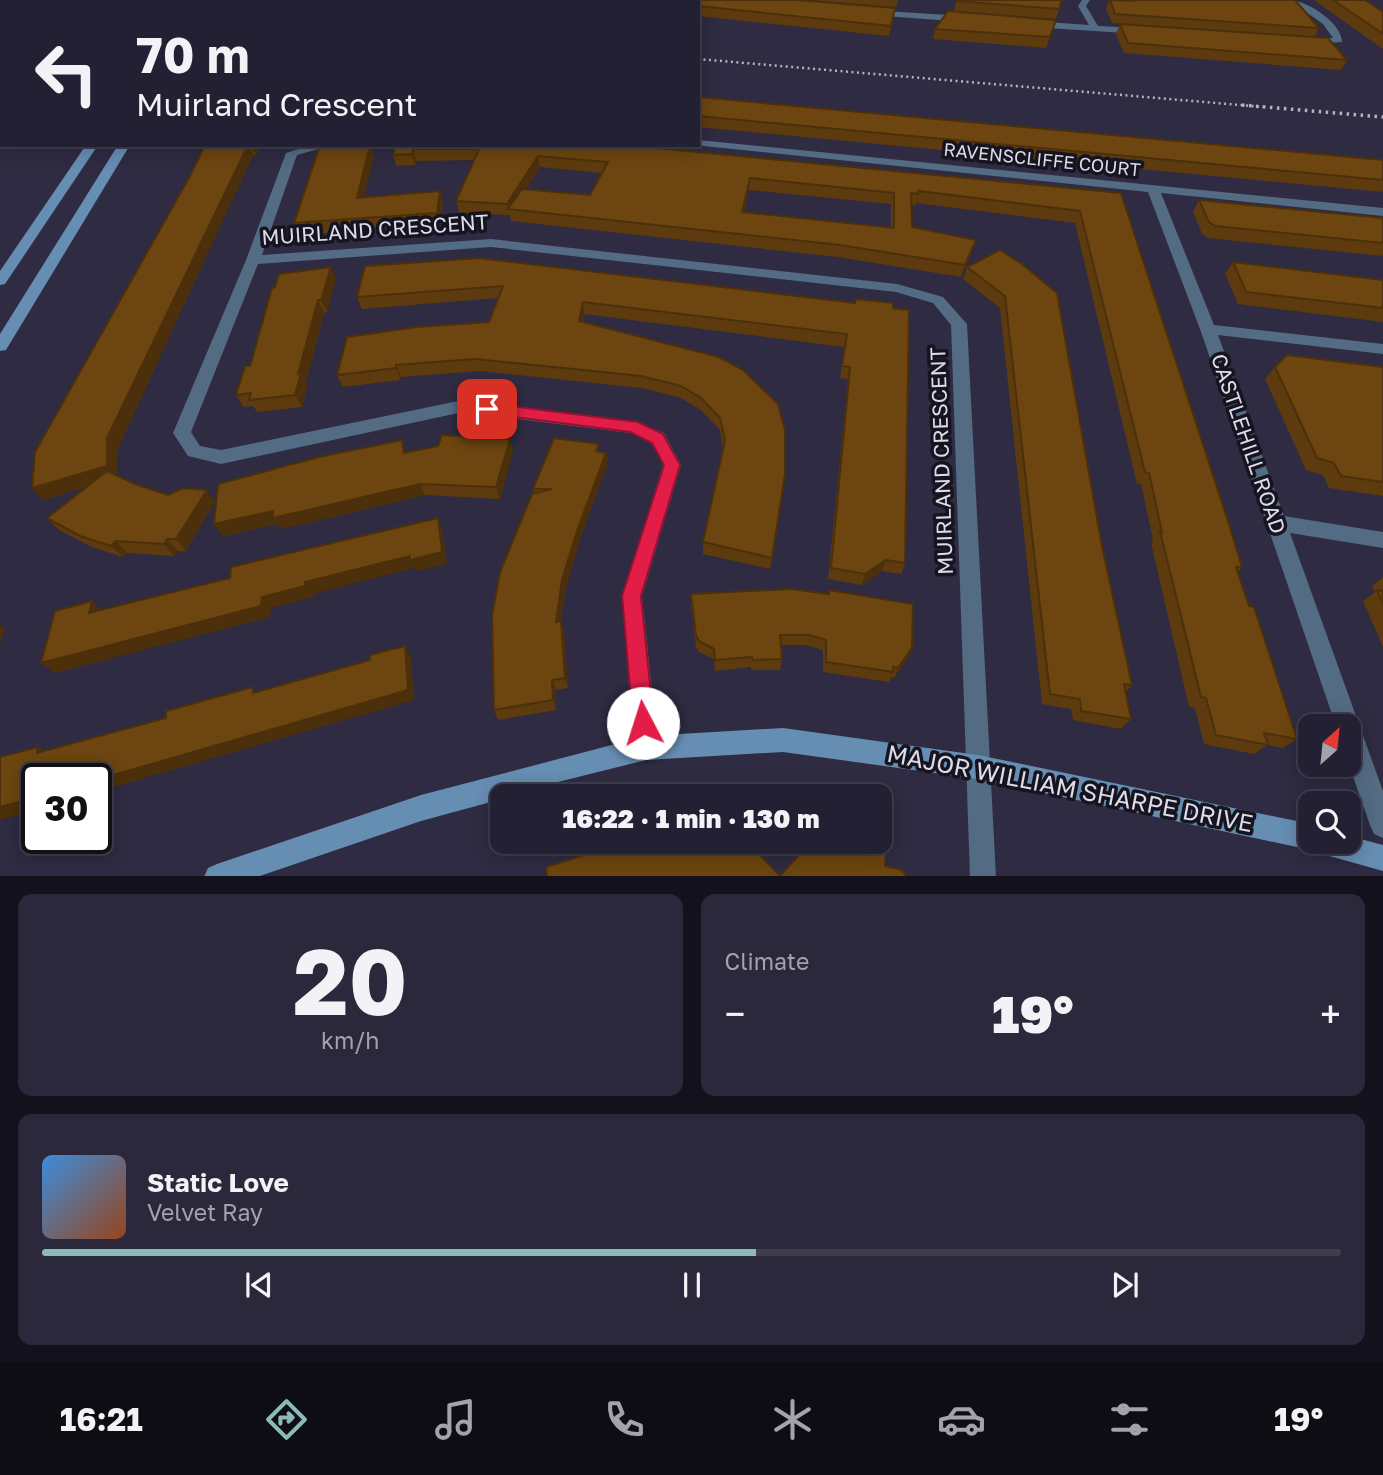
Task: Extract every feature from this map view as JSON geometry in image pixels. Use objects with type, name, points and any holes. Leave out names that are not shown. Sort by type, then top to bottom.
[{"type":"main road","points":[[0,281],[91,147]]},
{"type":"main road","points":[[0,346],[123,147]]},
{"type":"main road","name":"MAJOR WILLIAM SHARPE DRIVE","points":[[220,876],[421,808],[646,748],[783,740],[978,767],[1298,834]]},
{"type":"main road","points":[[1361,852],[1383,858]]},
{"type":"street","points":[[1086,0],[1082,6],[1095,28]]},
{"type":"street","points":[[1293,0],[1319,18],[1337,34],[1339,40],[1299,43]]},
{"type":"street","points":[[856,11],[922,12],[973,19]]},
{"type":"street","points":[[1027,23],[1150,32]]},
{"type":"street","name":"RAVENSCLIFFE COURT","points":[[700,143],[1383,212]]},
{"type":"street","points":[[253,260],[294,149]]},
{"type":"street","points":[[1153,189],[1208,329]]},
{"type":"street","name":"MUIRLAND CRESCENT","points":[[646,748],[632,596],[672,465],[658,438],[633,426],[463,406],[221,457],[194,451],[182,433],[253,260],[491,243],[897,288],[939,300],[960,324],[983,876]]},
{"type":"street","name":"CASTLEHILL ROAD","points":[[1343,714],[1208,329],[1383,349]]},
{"type":"street","points":[[1275,523],[1383,540]]},
{"type":"street","name":"CASTLEHILL ROAD","points":[[1362,767],[1383,825]]},
{"type":"building","points":[[700,0],[796,0],[895,8],[891,26],[700,6]]},
{"type":"building","points":[[957,0],[1062,0],[1059,9]]},
{"type":"building","points":[[1110,0],[1295,0],[1319,28],[1115,14]]},
{"type":"building","points":[[1333,0],[1365,0],[1383,12],[1383,34]]},
{"type":"building","points":[[948,11],[1056,20],[1050,37],[935,29]]},
{"type":"building","points":[[1120,24],[1328,38],[1347,60],[1128,43]]},
{"type":"building","points":[[700,97],[1383,160],[1383,180],[700,116]]},
{"type":"building","points":[[204,147],[247,147],[107,438],[107,466],[32,488],[35,452]]},
{"type":"building","points":[[319,147],[370,147],[357,198],[440,191],[437,213],[294,223]]},
{"type":"building","points":[[395,147],[645,147],[1121,193],[1242,567],[1236,567],[1249,606],[1254,607],[1297,739],[1264,733],[1268,745],[1216,735],[1206,698],[1201,697],[1160,531],[1162,532],[1149,473],[1145,472],[1080,211],[918,191],[918,194],[911,193],[912,227],[976,240],[965,265],[840,245],[508,209],[522,189],[590,195],[608,162],[538,156],[507,204],[456,201],[479,149],[413,149],[412,154],[393,155]],"holes":[[[750,178],[894,193],[894,228],[742,212]]]},
{"type":"building","points":[[1199,200],[1383,218],[1383,243],[1215,226],[1209,222]]},
{"type":"building","points":[[1000,250],[1057,293],[1102,546],[1132,685],[1124,684],[1131,719],[1081,711],[1080,699],[1050,694],[1005,296],[967,267]]},
{"type":"building","points":[[479,258],[855,303],[856,299],[893,303],[893,308],[909,310],[905,563],[886,560],[865,574],[831,568],[850,367],[842,366],[847,334],[583,302],[579,321],[719,357],[743,370],[778,404],[785,430],[785,474],[772,558],[703,542],[725,440],[720,418],[701,398],[681,386],[641,376],[475,359],[396,365],[396,368],[337,375],[347,337],[417,327],[489,322],[503,286],[357,297],[365,266]]},
{"type":"building","points":[[1233,262],[1383,280],[1383,308],[1246,292]]},
{"type":"building","points":[[331,267],[321,300],[318,300],[295,395],[249,400],[251,393],[236,395],[245,366],[250,366],[272,288],[275,287],[279,274]]},
{"type":"building","points":[[1287,355],[1383,367],[1383,482],[1341,476],[1334,463],[1317,458],[1275,367]]},
{"type":"building","points":[[442,435],[510,439],[496,487],[420,484],[273,518],[273,511],[214,524],[218,484],[319,457],[402,440],[404,453],[438,446]]},
{"type":"building","points":[[554,438],[599,444],[596,451],[606,453],[562,580],[556,622],[561,621],[565,678],[552,680],[553,700],[494,710],[492,616],[500,572],[532,494],[552,489],[533,489]]},
{"type":"building","points":[[107,471],[168,495],[183,488],[207,490],[176,539],[167,539],[164,544],[116,541],[111,546],[80,536],[47,518]]},
{"type":"building","points":[[438,518],[442,552],[410,560],[410,556],[305,582],[305,586],[262,597],[261,606],[41,663],[55,611],[92,601],[89,613],[230,578],[231,567]]},
{"type":"building","points":[[791,589],[829,594],[829,590],[913,604],[912,648],[898,668],[893,667],[893,672],[826,662],[826,640],[809,635],[780,635],[782,659],[753,660],[752,657],[715,660],[714,649],[699,641],[696,636],[691,594]]},
{"type":"building","points":[[1377,590],[1383,591],[1383,604]]},
{"type":"building","points":[[405,646],[408,690],[112,775],[112,763],[21,763],[21,801],[0,807],[0,757],[38,747],[37,753],[166,718],[166,711],[253,687],[253,693],[370,660],[370,655]]},
{"type":"building","points":[[587,854],[759,854],[780,876],[547,876],[546,867]]},
{"type":"building","points":[[885,854],[885,866],[902,870],[906,876],[780,876],[799,855]]},
{"type":"railway","points":[[700,59],[1263,107]]},
{"type":"railway","points":[[1242,105],[1383,117]]},
{"type":"route","points":[[487,409],[633,426],[658,438],[672,465],[632,596],[643,723]]}]
